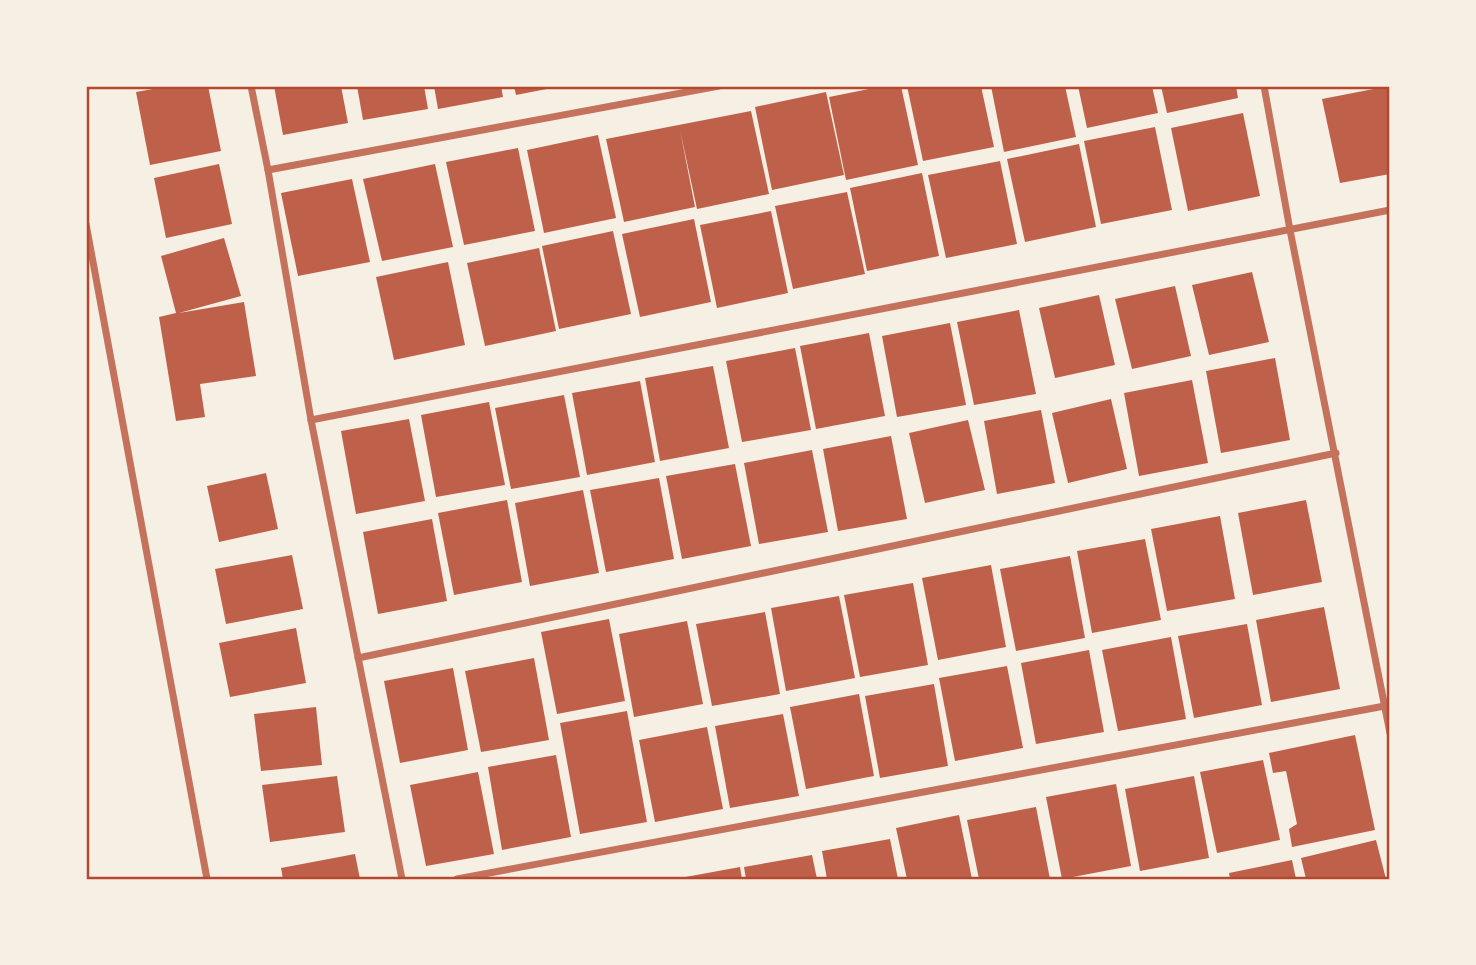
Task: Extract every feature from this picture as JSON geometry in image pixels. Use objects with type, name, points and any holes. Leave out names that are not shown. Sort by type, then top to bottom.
[{"type":"street","points":[[251,86],[311,420],[401,879]]},
{"type":"street","points":[[268,170],[719,86]]},
{"type":"street","points":[[1264,86],[1290,230],[1388,706],[1390,733]]},
{"type":"street","points":[[311,420],[1390,210]]},
{"type":"street","points":[[86,224],[207,879]]},
{"type":"street","points":[[86,271],[95,269]]},
{"type":"street","points":[[358,658],[1336,453]]},
{"type":"street","points":[[457,879],[1388,706]]},
{"type":"building","points":[[170,86],[208,86],[221,151],[150,165],[136,92]]},
{"type":"building","points":[[274,86],[341,86],[348,123],[283,135]]},
{"type":"building","points":[[357,86],[424,86],[428,109],[363,120]]},
{"type":"building","points":[[434,86],[501,86],[503,97],[438,109]]},
{"type":"building","points":[[514,86],[557,86],[557,87],[516,95]]},
{"type":"building","points":[[884,86],[901,86],[918,165],[846,180],[829,97]]},
{"type":"building","points":[[907,86],[981,86],[994,147],[923,161]]},
{"type":"building","points":[[991,86],[1065,86],[1076,137],[1004,152]]},
{"type":"building","points":[[1078,86],[1152,86],[1158,113],[1087,128]]},
{"type":"building","points":[[1161,86],[1236,86],[1238,98],[1167,113]]},
{"type":"building","points":[[1389,86],[1390,174],[1340,183],[1322,99]]},
{"type":"building","points":[[826,92],[844,175],[772,190],[755,107]]},
{"type":"building","points":[[751,111],[769,194],[697,209],[680,130],[695,207],[624,222],[606,139]]},
{"type":"building","points":[[1243,113],[1260,196],[1188,211],[1171,128]]},
{"type":"building","points":[[1155,127],[1172,210],[1101,224],[1084,141]]},
{"type":"building","points":[[598,135],[616,218],[544,233],[527,150]]},
{"type":"building","points":[[1079,144],[1096,227],[1025,242],[1007,159]]},
{"type":"building","points":[[518,148],[535,231],[464,245],[446,162]]},
{"type":"building","points":[[1000,161],[1017,244],[946,258],[928,175]]},
{"type":"building","points":[[219,164],[232,224],[166,238],[154,178]]},
{"type":"building","points":[[435,164],[453,247],[382,261],[363,179]]},
{"type":"building","points":[[922,173],[939,256],[867,271],[850,188]]},
{"type":"building","points":[[352,179],[370,262],[298,276],[281,193]]},
{"type":"building","points":[[847,192],[865,274],[793,289],[775,206]]},
{"type":"building","points":[[771,211],[788,293],[717,308],[700,225]]},
{"type":"building","points":[[694,219],[711,302],[640,317],[622,234]]},
{"type":"building","points":[[613,231],[631,314],[559,329],[542,246]]},
{"type":"building","points":[[224,238],[241,296],[179,313],[244,302],[256,376],[200,384],[205,417],[176,421],[159,317],[176,313],[161,256]]},
{"type":"building","points":[[539,248],[556,331],[485,346],[467,263]]},
{"type":"building","points":[[448,262],[465,345],[394,360],[376,277]]},
{"type":"building","points":[[1252,272],[1269,342],[1209,355],[1192,285]]},
{"type":"building","points":[[1175,286],[1191,356],[1132,369],[1115,299]]},
{"type":"building","points":[[1099,295],[1115,365],[1055,378],[1039,308]]},
{"type":"building","points":[[1019,310],[1036,394],[974,405],[957,322]]},
{"type":"building","points":[[950,323],[966,405],[897,417],[882,336]]},
{"type":"building","points":[[869,333],[885,416],[816,429],[800,346]]},
{"type":"building","points":[[795,348],[811,430],[742,442],[726,361]]},
{"type":"building","points":[[1275,358],[1290,440],[1221,453],[1206,371]]},
{"type":"building","points":[[713,366],[729,448],[660,461],[645,378]]},
{"type":"building","points":[[1192,380],[1208,463],[1139,476],[1124,393]]},
{"type":"building","points":[[640,381],[655,462],[587,475],[572,393]]},
{"type":"building","points":[[564,395],[580,477],[511,489],[495,408]]},
{"type":"building","points":[[1111,399],[1127,469],[1068,483],[1052,413]]},
{"type":"building","points":[[489,402],[505,485],[436,497],[421,415]]},
{"type":"building","points":[[1041,410],[1055,483],[997,494],[984,421]]},
{"type":"building","points":[[409,419],[425,501],[356,514],[341,431]]},
{"type":"building","points":[[968,420],[985,490],[925,503],[909,433]]},
{"type":"building","points":[[891,436],[907,519],[838,531],[823,449]]},
{"type":"building","points":[[812,450],[828,532],[759,544],[744,463]]},
{"type":"building","points":[[735,464],[751,546],[682,559],[666,476]]},
{"type":"building","points":[[266,473],[278,529],[219,542],[207,486]]},
{"type":"building","points":[[659,478],[674,559],[606,572],[590,490]]},
{"type":"building","points":[[583,490],[599,573],[530,586],[515,503]]},
{"type":"building","points":[[507,500],[522,582],[454,595],[438,513]]},
{"type":"building","points":[[1306,500],[1322,582],[1253,595],[1238,513]]},
{"type":"building","points":[[1220,516],[1235,599],[1167,611],[1151,529]]},
{"type":"building","points":[[432,519],[447,601],[378,614],[363,532]]},
{"type":"building","points":[[1145,539],[1161,620],[1092,633],[1077,551]]},
{"type":"building","points":[[292,555],[303,609],[226,624],[215,569]]},
{"type":"building","points":[[1070,556],[1085,638],[1016,651],[1000,569]]},
{"type":"building","points":[[991,565],[1006,647],[938,660],[922,578]]},
{"type":"building","points":[[913,583],[928,665],[860,677],[844,595]]},
{"type":"building","points":[[839,596],[855,678],[786,691],[771,608]]},
{"type":"building","points":[[1324,607],[1340,689],[1271,702],[1256,620]]},
{"type":"building","points":[[765,612],[780,694],[712,706],[696,624]]},
{"type":"building","points":[[609,619],[625,701],[557,714],[541,632]]},
{"type":"building","points":[[687,621],[703,704],[634,717],[619,634]]},
{"type":"building","points":[[1247,624],[1262,705],[1194,718],[1178,636]]},
{"type":"building","points":[[296,628],[306,683],[230,697],[219,643]]},
{"type":"building","points":[[1171,637],[1186,719],[1118,731],[1102,650]]},
{"type":"building","points":[[1089,650],[1104,732],[1036,744],[1021,663]]},
{"type":"building","points":[[534,658],[549,740],[481,752],[465,671]]},
{"type":"building","points":[[1007,666],[1023,748],[955,761],[939,678]]},
{"type":"building","points":[[453,668],[468,750],[400,763],[384,681]]},
{"type":"building","points":[[934,684],[948,766],[880,778],[865,696]]},
{"type":"building","points":[[859,694],[874,776],[806,789],[790,707]]},
{"type":"building","points":[[316,707],[322,765],[261,771],[254,714]]},
{"type":"building","points":[[627,711],[647,822],[580,834],[560,723]]},
{"type":"building","points":[[783,714],[799,796],[730,808],[715,726]]},
{"type":"building","points":[[707,727],[723,809],[655,822],[639,740]]},
{"type":"building","points":[[1355,735],[1375,830],[1292,847],[1289,829],[1297,824],[1286,771],[1273,773],[1269,753]]},
{"type":"building","points":[[556,755],[571,837],[502,850],[488,767]]},
{"type":"building","points":[[1263,760],[1280,840],[1217,853],[1200,772]]},
{"type":"building","points":[[478,772],[494,854],[426,866],[410,785]]},
{"type":"building","points":[[337,776],[345,832],[270,842],[262,785]]},
{"type":"building","points":[[1194,776],[1209,858],[1140,871],[1125,789]]},
{"type":"building","points":[[1116,784],[1131,866],[1062,879],[1046,797]]},
{"type":"building","points":[[1036,807],[1050,879],[979,879],[967,820]]},
{"type":"building","points":[[959,815],[972,879],[907,879],[896,828]]},
{"type":"building","points":[[890,839],[898,879],[827,879],[822,851]]},
{"type":"building","points":[[1376,840],[1386,879],[1306,879],[1301,858]]},
{"type":"building","points":[[355,854],[360,879],[283,879],[281,868]]},
{"type":"building","points":[[812,855],[817,879],[746,879],[744,867]]},
{"type":"building","points":[[1292,860],[1296,879],[1230,879],[1229,873]]},
{"type":"building","points":[[740,867],[742,879],[680,879],[680,878]]}]
